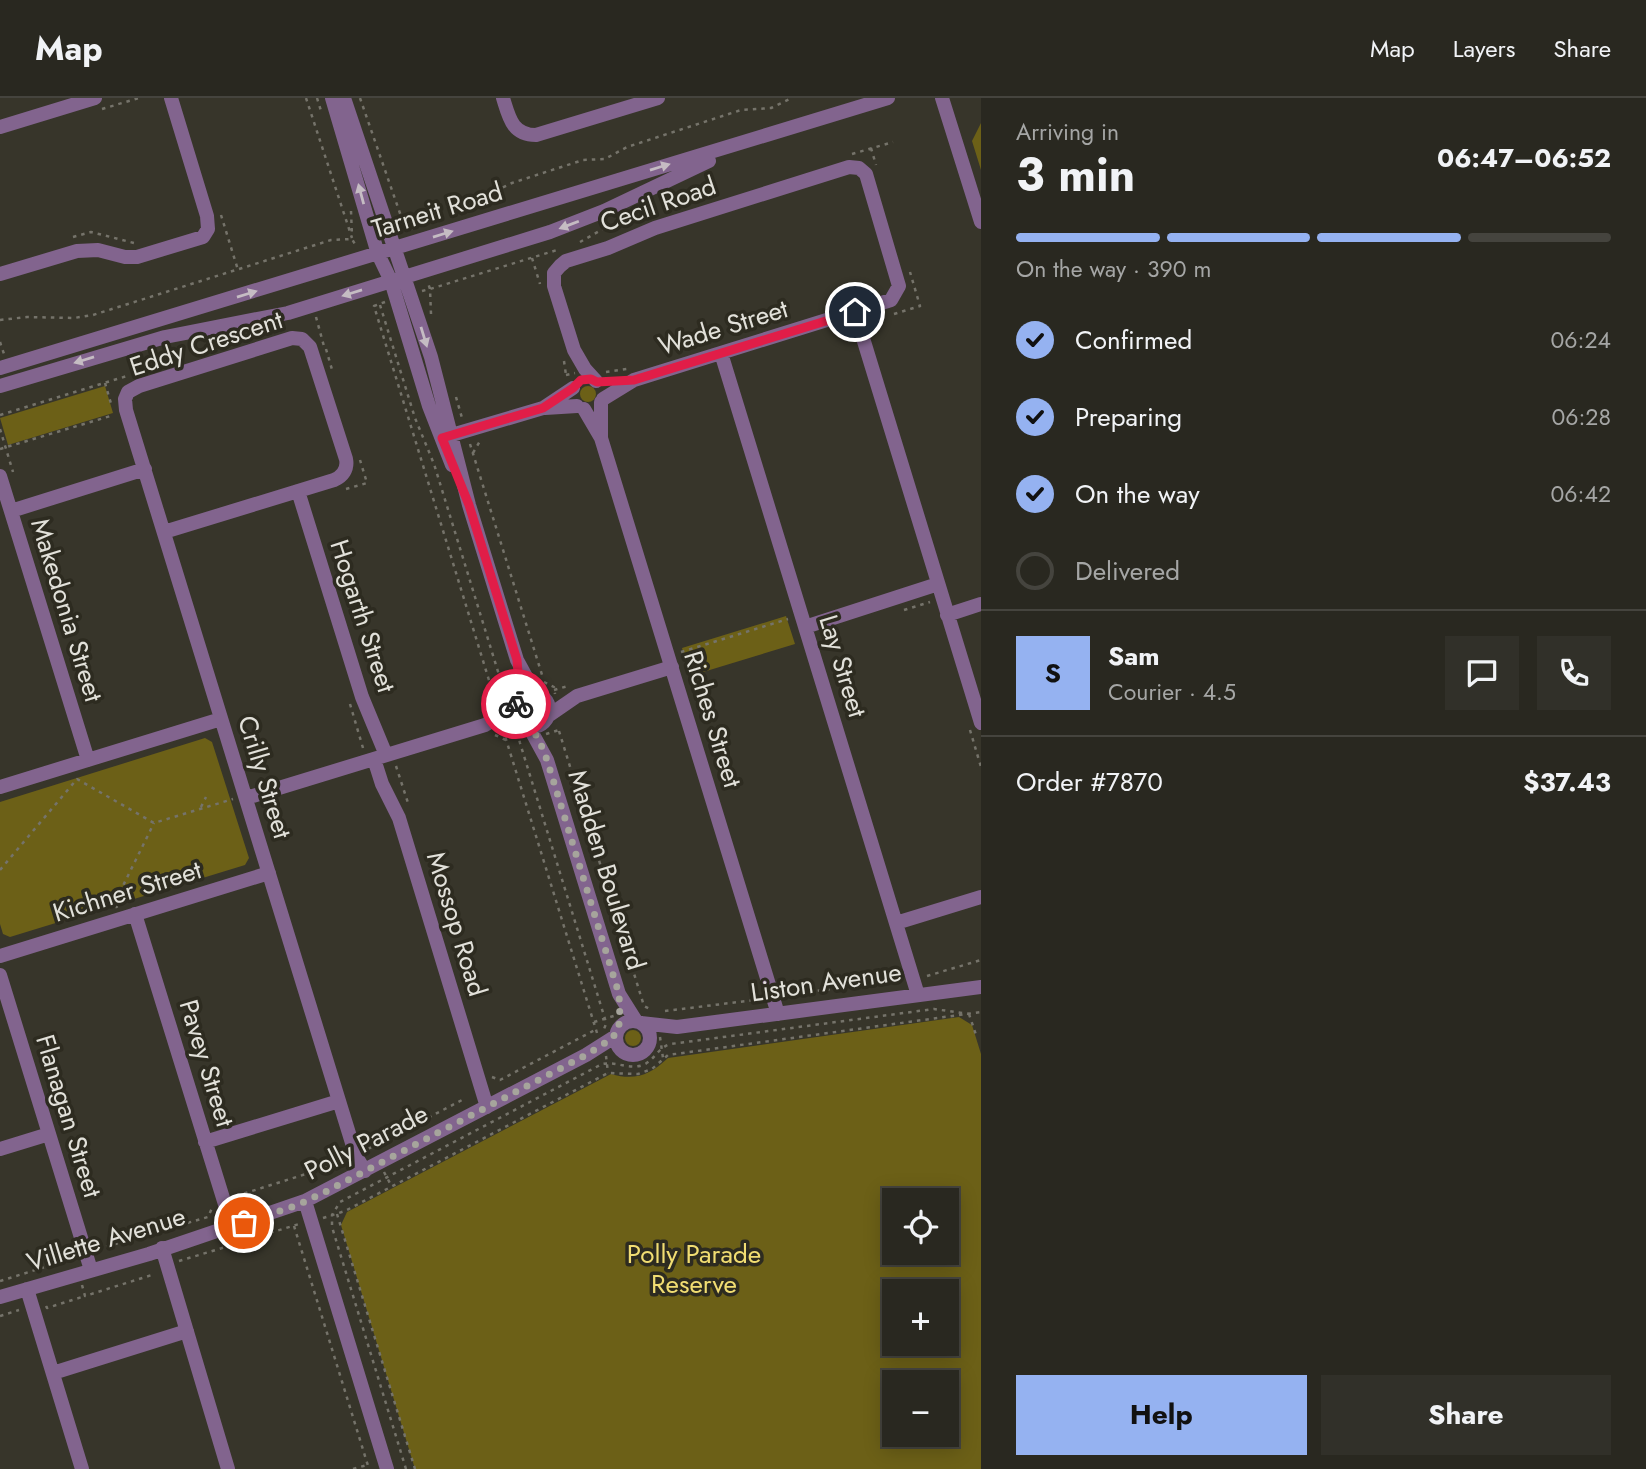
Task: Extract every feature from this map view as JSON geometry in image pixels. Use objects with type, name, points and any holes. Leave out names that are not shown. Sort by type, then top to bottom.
[{"type":"street","points":[[0,127],[95,98]]},
{"type":"street","points":[[0,274],[77,251],[98,250],[125,257],[143,256],[203,237],[208,229],[208,216],[171,98]]},
{"type":"street","points":[[332,98],[378,254],[398,279]]},
{"type":"street","points":[[344,98],[393,249],[429,406],[457,430],[469,505],[517,660],[548,706],[546,719]]},
{"type":"street","points":[[503,98],[510,122],[521,133],[536,135],[658,98]]},
{"type":"street","name":"Tarneit Road","points":[[0,368],[888,98]]},
{"type":"street","points":[[942,98],[981,222]]},
{"type":"street","points":[[0,386],[165,337],[288,313],[569,226],[712,159],[859,107]]},
{"type":"street","name":"Cecil Road","points":[[572,383],[554,279],[557,269],[566,261],[608,248],[655,228],[849,167],[859,168]]},
{"type":"street","name":"Wade Street","points":[[600,378],[631,374],[721,353],[891,300],[899,286],[869,180],[859,168]]},
{"type":"street","points":[[855,312],[981,723]]},
{"type":"street","name":"Eddy Crescent","points":[[126,395],[139,386],[292,338],[302,338],[310,347],[347,466],[338,478],[164,532]]},
{"type":"street","name":"Cecil Road","points":[[568,352],[585,369],[600,378]]},
{"type":"street","name":"Lay Street","points":[[721,353],[918,995]]},
{"type":"street","points":[[0,380],[55,369]]},
{"type":"street","name":"Wade Street","points":[[602,400],[631,374]]},
{"type":"street","points":[[457,430],[543,408],[594,408],[602,400],[600,378],[572,383],[543,408]]},
{"type":"street","points":[[572,383],[573,397],[581,407]]},
{"type":"street","name":"Crilly Street","points":[[126,395],[125,404],[221,719],[239,799],[269,873],[356,1156],[365,1171]]},
{"type":"street","name":"Riches Street","points":[[601,438],[602,400]]},
{"type":"street","name":"Riches Street","points":[[581,407],[601,438],[778,1014]]},
{"type":"street","points":[[11,511],[145,469]]},
{"type":"street","name":"Makedonia Street","points":[[0,475],[88,760]]},
{"type":"street","name":"Hogarth Street","points":[[298,491],[362,697],[386,760]]},
{"type":"street","points":[[806,627],[938,584]]},
{"type":"street","points":[[947,615],[981,604]]},
{"type":"street","points":[[517,660],[516,718],[524,725]]},
{"type":"street","points":[[239,799],[386,760],[485,725],[517,702],[539,696],[577,696],[672,667]]},
{"type":"street","points":[[485,725],[540,725],[577,696]]},
{"type":"street","points":[[0,787],[221,719]]},
{"type":"street","name":"Madden Boulevard","points":[[546,719],[547,760],[619,994],[619,1031]]},
{"type":"street","name":"Madden Boulevard","points":[[524,725],[547,760]]},
{"type":"street","name":"Mossop Road","points":[[386,760],[382,784],[398,818],[487,1107]]},
{"type":"street","name":"Kichner Street","points":[[0,956],[269,873]]},
{"type":"street","points":[[897,923],[981,897]]},
{"type":"street","name":"Pavey Street","points":[[135,914],[232,1227]]},
{"type":"street","name":"Flanagan Street","points":[[0,975],[4,1004],[49,1134],[91,1270]]},
{"type":"street","name":"Liston Avenue","points":[[639,1022],[677,1027],[981,988]]},
{"type":"street","name":"Madden Boulevard","points":[[619,994],[639,1022]]},
{"type":"street","points":[[631,1021],[639,1022],[649,1032],[649,1044],[643,1052],[626,1054],[618,1047],[619,1031],[631,1021]]},
{"type":"street","name":"Liston Avenue","points":[[649,1044],[677,1027]]},
{"type":"street","name":"Polly Parade","points":[[387,1469],[306,1201],[586,1055],[619,1031]]},
{"type":"street","name":"Polly Parade","points":[[586,1055],[626,1054]]},
{"type":"street","points":[[205,1142],[339,1101]]},
{"type":"street","points":[[0,1149],[49,1134]]},
{"type":"street","name":"Villette Avenue","points":[[0,1297],[232,1227],[306,1201]]},
{"type":"street","points":[[162,1248],[228,1469]]},
{"type":"street","points":[[26,1289],[82,1469]]},
{"type":"street","points":[[52,1373],[187,1331]]},
{"type":"path","points":[[306,98],[346,226],[361,259]]},
{"type":"path","points":[[360,98],[402,222]]},
{"type":"path","points":[[387,229],[432,210],[489,194],[512,183],[583,160],[605,159],[627,147],[741,110],[771,108],[792,98]]},
{"type":"path","points":[[65,240],[91,232],[138,244]]},
{"type":"path","points":[[0,320],[93,315],[331,240],[352,239],[372,233]]},
{"type":"path","points":[[532,258],[543,295]]},
{"type":"path","points":[[430,289],[431,316]]},
{"type":"path","points":[[380,304],[415,418],[434,464],[504,691],[498,707],[374,306],[380,304]]},
{"type":"path","points":[[0,342],[4,354],[0,355]]},
{"type":"path","points":[[326,349],[334,373]]},
{"type":"path","points":[[568,352],[565,365],[572,383]]},
{"type":"path","points":[[600,378],[631,374]]},
{"type":"path","points":[[0,415],[132,375]]},
{"type":"path","points":[[453,388],[461,412],[457,430],[543,679]]},
{"type":"path","points":[[457,430],[461,412]]},
{"type":"path","points":[[0,449],[114,415]]},
{"type":"path","points":[[341,491],[367,483],[360,458]]},
{"type":"path","points":[[679,646],[681,652],[789,619]]},
{"type":"path","points":[[506,731],[519,739],[605,1018],[606,1024],[600,1038],[595,1030],[505,736],[506,731]]},
{"type":"path","points":[[559,731],[644,1006],[655,1013],[773,997]]},
{"type":"path","points":[[386,760],[410,810]]},
{"type":"path","points":[[0,870],[77,779],[155,823]]},
{"type":"path","points":[[201,809],[206,797]]},
{"type":"path","points":[[120,919],[115,902],[155,823],[239,799]]},
{"type":"path","points":[[927,976],[981,960]]},
{"type":"path","points":[[782,982],[786,995],[900,980]]},
{"type":"path","points":[[758,991],[754,1000],[760,1043]]},
{"type":"path","points":[[406,1469],[332,1227],[332,1215],[340,1202],[606,1063],[636,1066],[648,1062],[667,1045],[758,1032],[934,1009],[970,1014]]},
{"type":"path","points":[[312,1221],[337,1214],[608,1073],[638,1074],[652,1069],[668,1055],[981,1012]]},
{"type":"path","points":[[970,1014],[976,1035]]},
{"type":"path","points":[[492,1077],[500,1080],[595,1030]]},
{"type":"path","points":[[606,1063],[608,1073]]},
{"type":"path","points":[[368,1149],[464,1099]]},
{"type":"path","points":[[95,1238],[99,1251],[208,1217],[211,1204],[223,1200]]},
{"type":"path","points":[[337,1214],[415,1469]]},
{"type":"path","points":[[294,1226],[369,1467],[353,1469]]},
{"type":"path","points":[[178,1261],[250,1239]]},
{"type":"path","points":[[0,1281],[86,1255]]},
{"type":"green space","points":[[981,123],[981,170],[972,141]]},
{"type":"green space","points":[[105,386],[113,413],[8,445],[0,418]]},
{"type":"green space","points":[[588,386],[594,388],[594,400],[588,402],[582,400],[580,394],[582,388]]},
{"type":"green space","points":[[786,616],[795,644],[690,676],[682,648]]},
{"type":"green space","points":[[529,702],[535,702],[540,710],[538,716],[529,718],[524,713],[524,707]]},
{"type":"green space","points":[[205,738],[212,742],[249,858],[245,865],[10,937],[3,934],[0,924],[0,802]]},
{"type":"green space","name":"Polly Parade Reserve","points":[[959,1017],[972,1025],[981,1054],[981,1469],[415,1469],[341,1225],[347,1212],[611,1074],[628,1077],[655,1069],[668,1058]]},
{"type":"green space","points":[[633,1030],[639,1032],[639,1044],[633,1046],[627,1044],[625,1038],[627,1032]]},
{"type":"way so far","points":[[244,1223],[298,1205],[329,1190],[586,1055],[616,1036],[621,1026],[619,994],[547,760],[529,727],[516,718],[516,704]]},
{"type":"route","points":[[516,704],[520,698],[517,660],[469,505],[442,438],[543,408],[581,380],[634,380],[855,312]]}]
